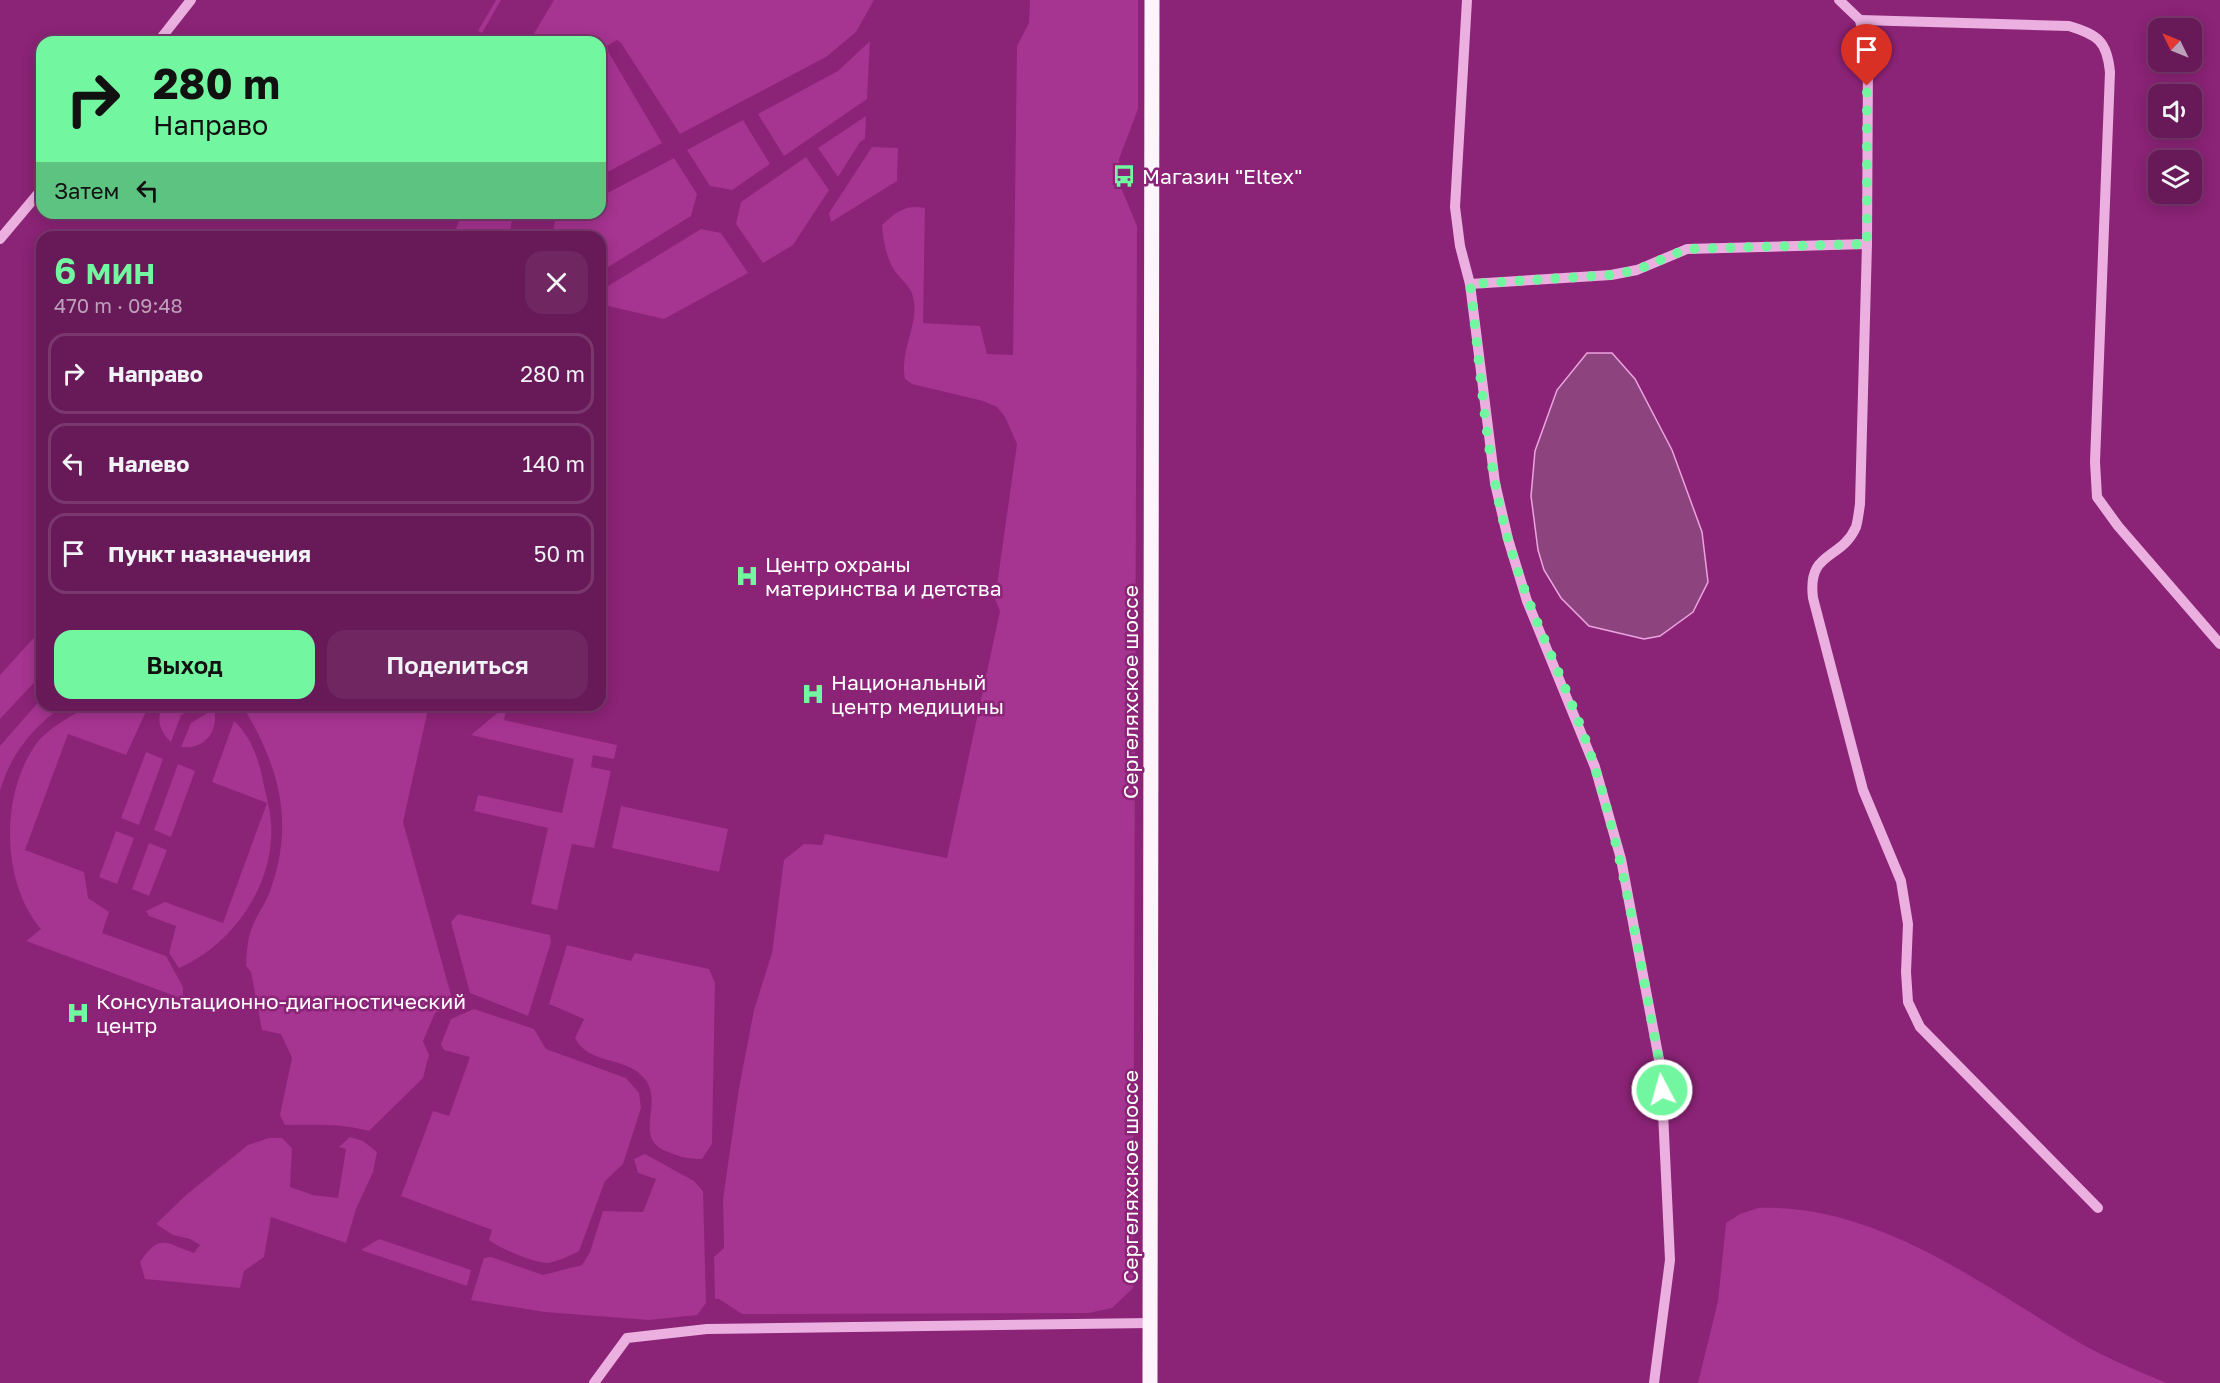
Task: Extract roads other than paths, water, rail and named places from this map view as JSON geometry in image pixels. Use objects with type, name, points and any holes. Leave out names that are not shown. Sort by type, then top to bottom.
[{"type":"main road","name":"Сергеляхское шоссе","points":[[1150,1383],[1152,0]]},
{"type":"street","points":[[163,36],[191,0]]},
{"type":"street","points":[[1467,0],[1455,207],[1460,246],[1470,284],[1495,483],[1508,538],[1527,601],[1595,767],[1621,858],[1661,1070],[1670,1260],[1654,1383]]},
{"type":"street","points":[[1839,0],[1860,20],[1868,63],[1867,244],[1860,504],[1856,527],[1846,541],[1815,567],[1811,581],[1813,598],[1863,790],[1901,881],[1908,924],[1906,972],[1908,1002],[1920,1027],[2098,1208]]},
{"type":"street","points":[[1860,20],[2069,26],[2092,33],[2108,52],[2110,72],[2095,462],[2097,497],[2118,526],[2220,644]]},
{"type":"street","points":[[0,239],[36,196]]},
{"type":"street","points":[[1470,284],[1611,275],[1637,270],[1687,249],[1867,244]]},
{"type":"street","points":[[594,1383],[627,1338],[707,1329],[1151,1323]]},
{"type":"place","name":"Магазин \"Eltex\"","points":[[1124,176]]},
{"type":"place","name":"Центр охраны материнства и детства","points":[[747,576]]},
{"type":"place","name":"Национальный центр медицины","points":[[813,694]]},
{"type":"place","name":"Консультационно-диагностический центр","points":[[78,1013]]}]
